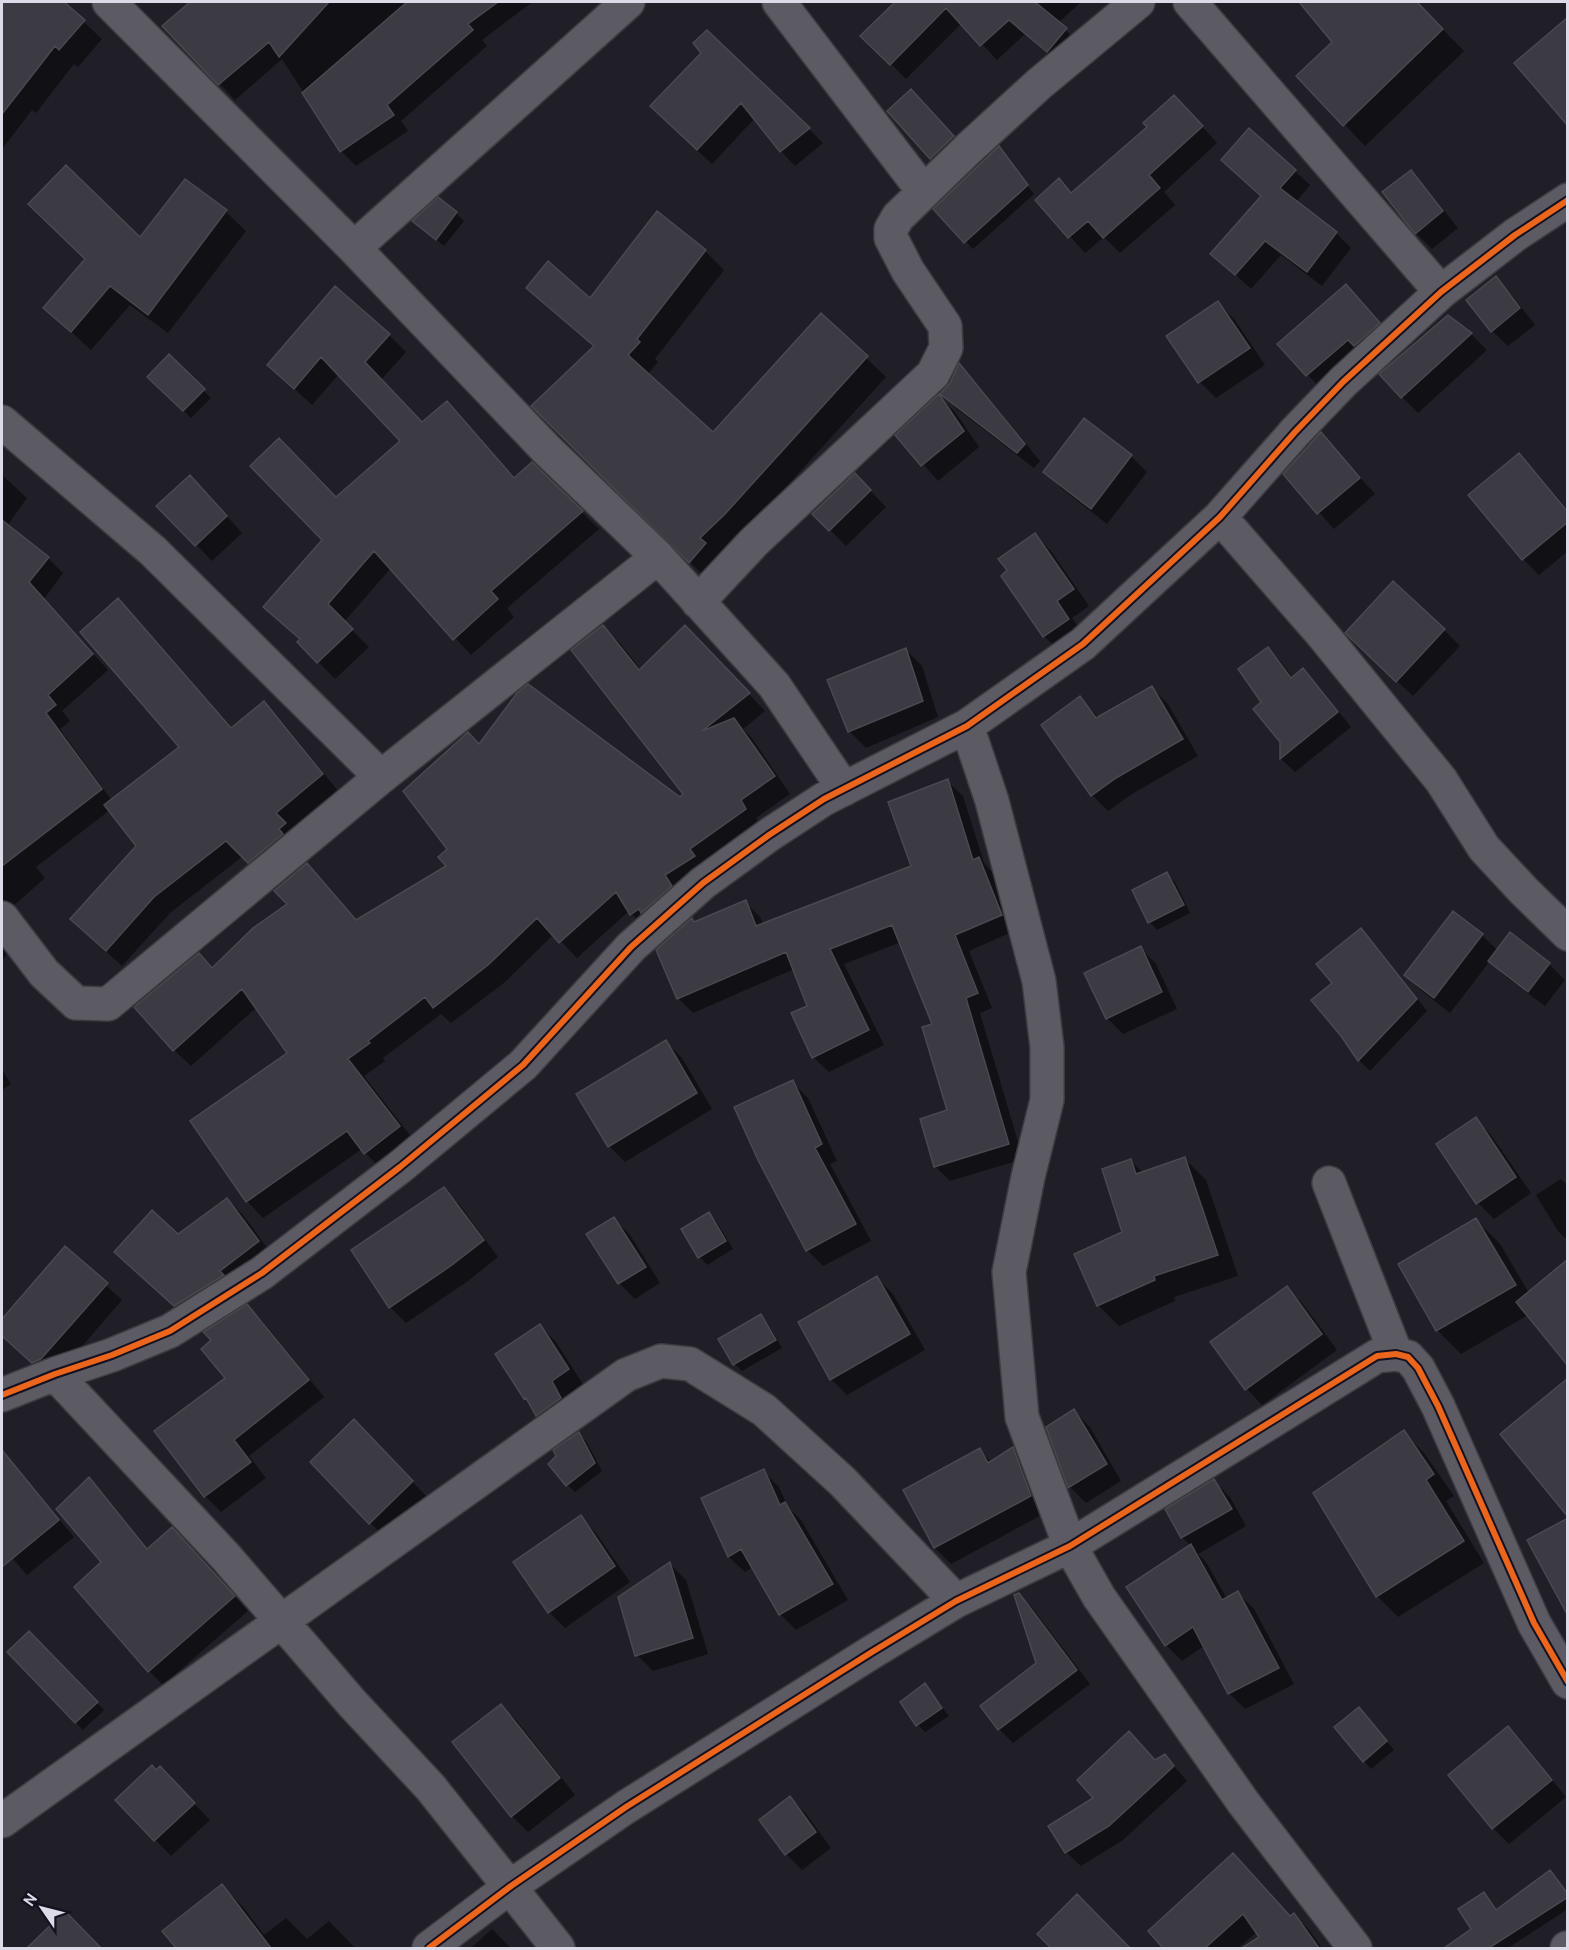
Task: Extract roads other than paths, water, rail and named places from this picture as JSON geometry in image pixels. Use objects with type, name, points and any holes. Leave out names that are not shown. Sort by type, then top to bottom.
[{"type":"street","points":[[109,2],[354,248],[548,450],[658,556],[774,685],[844,789]]},
{"type":"street","points":[[354,248],[628,2]]},
{"type":"street","points":[[779,2],[924,192]]},
{"type":"street","points":[[698,602],[754,542],[933,374],[946,348],[945,326],[908,271],[891,238],[891,229],[898,217],[1039,84],[1138,2]]},
{"type":"street","points":[[1190,2],[1441,292]]},
{"type":"street","points":[[2,1395],[112,1355],[170,1330],[261,1273],[400,1167],[523,1065],[632,947],[703,883],[824,799],[967,726],[1083,644],[1220,517],[1295,432],[1343,382],[1441,292],[1515,235],[1568,200]]},
{"type":"street","points":[[2,423],[153,551],[381,777]]},
{"type":"street","points":[[1220,517],[1322,634],[1441,780],[1484,848],[1568,934]]},
{"type":"street","points":[[2,918],[44,973],[76,1003],[108,1004],[381,777],[658,556]]},
{"type":"street","points":[[967,726],[992,801],[1039,981],[1046,1036],[1047,1100],[1028,1177],[1009,1272],[1022,1417],[1070,1546],[1099,1597],[1243,1802],[1355,1948]]},
{"type":"street","points":[[1329,1183],[1396,1354]]},
{"type":"street","points":[[429,1948],[511,1886],[626,1807],[956,1601],[1070,1546],[1377,1356],[1396,1354],[1408,1357],[1418,1368],[1438,1406],[1534,1623],[1568,1682]]},
{"type":"street","points":[[2,1821],[280,1620],[626,1375],[661,1362],[690,1364],[764,1410],[843,1482],[956,1601]]},
{"type":"street","points":[[55,1374],[226,1557],[352,1703],[431,1788],[558,1948]]}]
